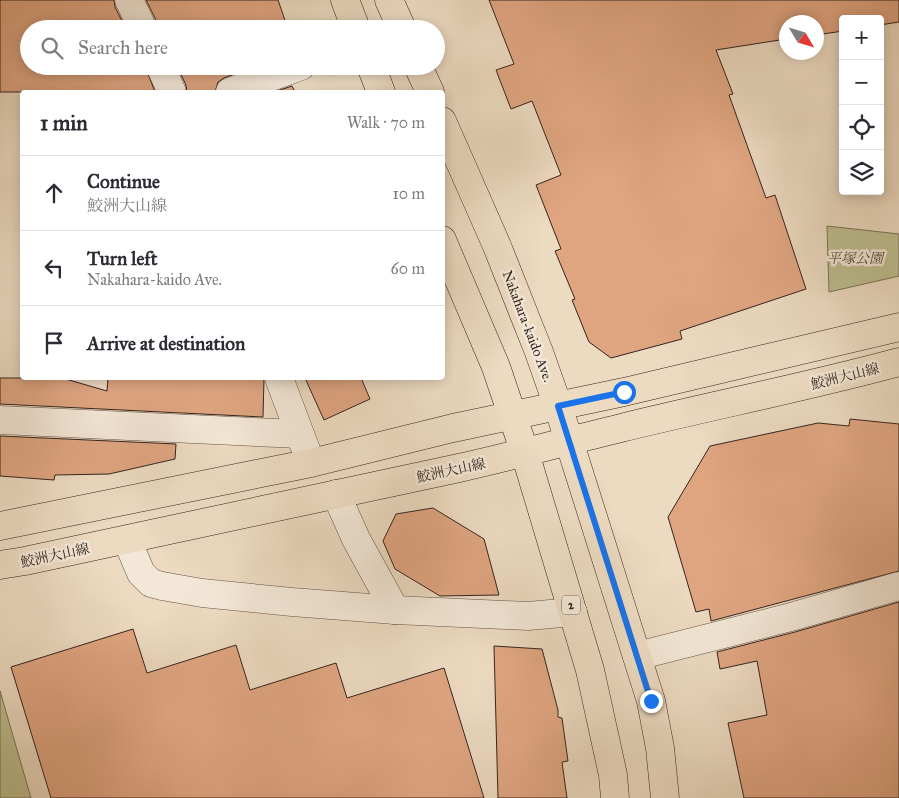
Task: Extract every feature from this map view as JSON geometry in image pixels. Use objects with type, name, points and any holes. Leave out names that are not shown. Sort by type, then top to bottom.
[{"type":"main road","points":[[345,0],[353,20]]},
{"type":"main road","points":[[389,0],[398,20]]},
{"type":"main road","points":[[374,75],[380,90]]},
{"type":"main road","points":[[422,75],[429,90]]},
{"type":"main road","name":"Nakahara-kaido Ave.","points":[[445,128],[497,246],[539,352],[570,442],[652,710],[660,748],[665,798]]},
{"type":"main road","name":"2","points":[[445,247],[496,367],[525,453],[590,670],[613,775],[615,798]]},
{"type":"main road","points":[[0,526],[311,463],[453,428],[624,392],[899,327]]},
{"type":"main road","name":"鮫洲大山線","points":[[0,566],[525,453],[622,428],[796,389],[899,362]]},
{"type":"street","points":[[129,0],[138,20]]},
{"type":"street","points":[[164,75],[171,90]]},
{"type":"street","points":[[235,90],[276,75]]},
{"type":"street","points":[[280,380],[311,463]]},
{"type":"street","points":[[0,420],[299,434]]},
{"type":"street","points":[[336,494],[356,539],[395,610]]},
{"type":"street","points":[[126,540],[141,573],[151,582],[162,586],[202,593],[283,602],[395,610],[528,616],[573,612]]},
{"type":"street","points":[[637,656],[790,617],[899,586]]},
{"type":"green space","name":"平塚公園","points":[[827,226],[899,234],[899,276],[829,292]]},
{"type":"green space","points":[[0,691],[31,798],[0,798]]},
{"type":"building","points":[[0,0],[114,0],[115,7],[122,20],[20,20],[20,75],[148,75],[154,90],[20,90],[20,92],[0,92]]},
{"type":"building","points":[[146,0],[278,0],[285,20],[156,20]]},
{"type":"building","points":[[489,0],[899,0],[899,22],[884,24],[884,15],[839,15],[839,32],[824,34],[824,15],[779,15],[779,40],[716,50],[733,94],[729,95],[766,198],[775,195],[806,289],[680,331],[682,339],[611,358],[589,342],[572,300],[575,299],[555,251],[561,249],[536,185],[561,175],[532,101],[511,109],[496,70],[514,64]]},
{"type":"building","points":[[181,75],[232,75],[218,82],[216,90],[187,90]]},
{"type":"building","points":[[292,86],[294,90],[280,90]]},
{"type":"building","points":[[0,378],[69,380],[107,391],[108,380],[264,380],[263,417],[0,404]]},
{"type":"building","points":[[306,380],[362,380],[370,399],[324,420]]},
{"type":"building","points":[[850,419],[899,424],[899,571],[711,621],[709,609],[696,612],[668,517],[710,446],[818,423],[849,426]]},
{"type":"building","points":[[0,436],[176,444],[175,459],[109,474],[55,475],[54,480],[0,476]]},
{"type":"building","points":[[433,508],[484,539],[499,595],[440,596],[395,569],[383,541],[396,514]]},
{"type":"building","points":[[899,602],[899,798],[744,798],[728,723],[767,715],[757,661],[720,669],[717,652]]},
{"type":"building","points":[[133,629],[147,673],[236,645],[250,690],[336,663],[347,698],[444,668],[484,798],[51,798],[11,667]]},
{"type":"building","points":[[494,646],[542,649],[558,710],[558,717],[562,718],[568,761],[562,762],[567,798],[498,798]]},
{"type":"route","points":[[624,392],[558,406],[651,701]]}]
